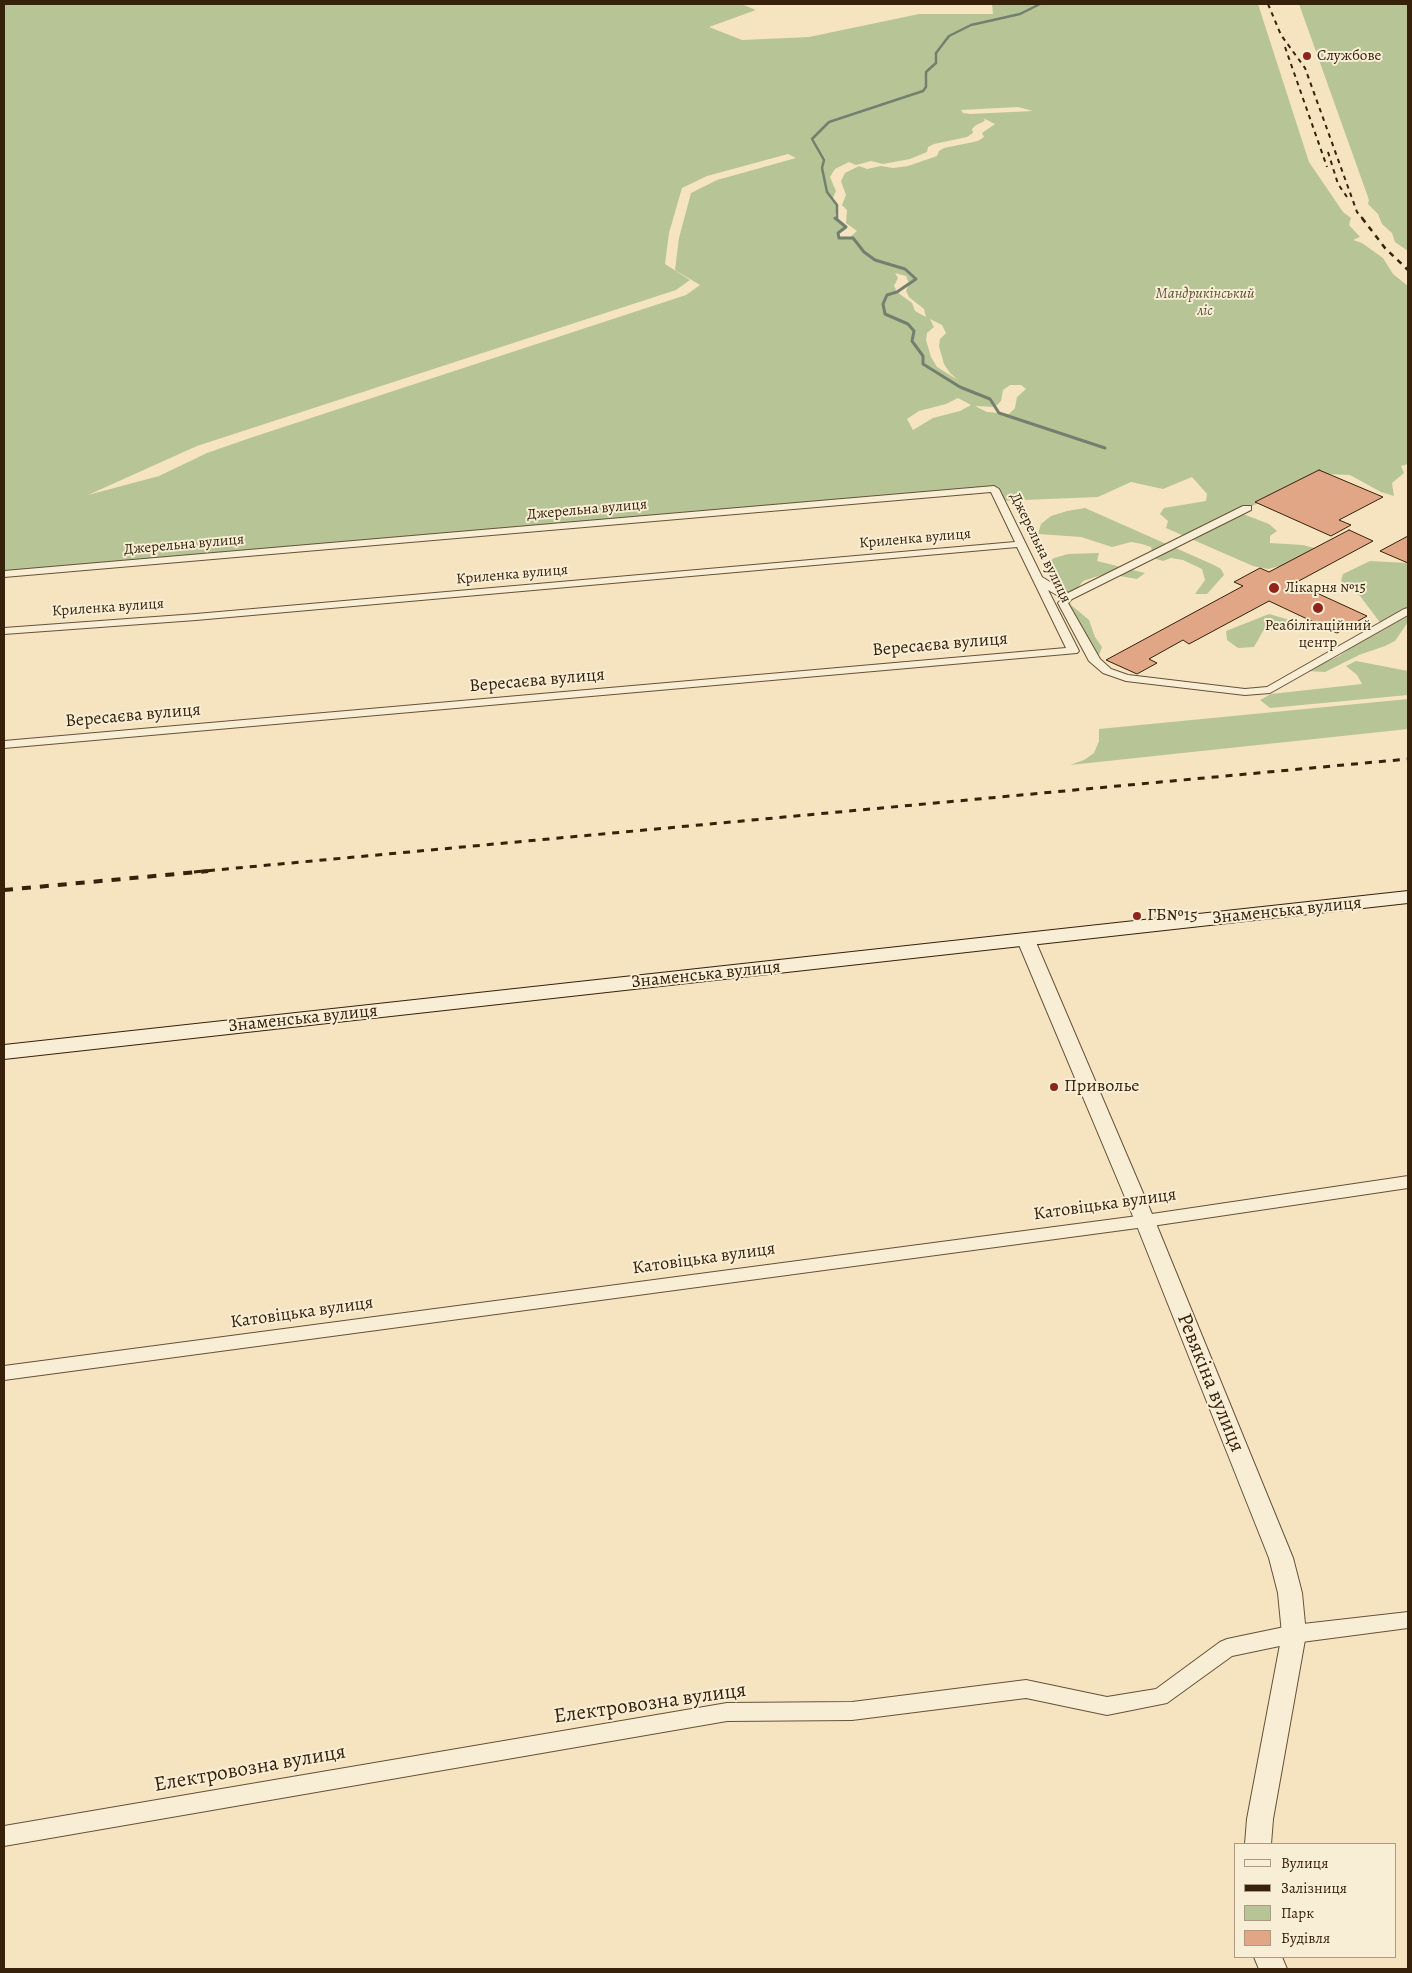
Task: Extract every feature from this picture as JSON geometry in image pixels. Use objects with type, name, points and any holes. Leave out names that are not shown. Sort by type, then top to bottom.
[{"type":"main road","name":"Знаменська вулиця","points":[[4,1052],[1408,897]]},
{"type":"street","name":"Джерельна вулиця","points":[[4,574],[994,489],[1073,651]]},
{"type":"street","points":[[1247,508],[1068,597],[1063,603],[1094,661],[1107,671],[1126,678],[1245,692],[1270,690],[1408,611]]},
{"type":"street","name":"Криленка вулиця","points":[[4,631],[205,616],[1022,544]]},
{"type":"street","points":[[1040,580],[1068,597]]},
{"type":"street","name":"Вересаєва вулиця","points":[[4,745],[1073,651]]},
{"type":"street","name":"Ревякіна вулиця","points":[[1026,940],[1145,1220],[1281,1558],[1290,1593],[1294,1634],[1260,1820],[1258,1843]]},
{"type":"street","name":"Катовіцька вулиця","points":[[4,1373],[1145,1220],[1408,1182]]},
{"type":"street","name":"Електровозна вулиця","points":[[4,1836],[727,1712],[852,1711],[1026,1689],[1107,1706],[1160,1697],[1227,1648],[1294,1634],[1351,1629],[1408,1620]]},
{"type":"green space","name":"Мандрикінський ліс","points":[[4,4],[741,4],[756,10],[709,27],[742,40],[809,37],[919,14],[993,14],[992,4],[1258,4],[1309,162],[1343,212],[1351,218],[1349,225],[1360,237],[1353,240],[1362,243],[1383,258],[1393,274],[1408,286],[1408,464],[1401,466],[1404,473],[1392,483],[1394,496],[1381,492],[1350,475],[1323,474],[1252,506],[1243,514],[1269,524],[1277,531],[1270,536],[1270,543],[1303,545],[1318,549],[1292,563],[1268,569],[1253,566],[1166,528],[1168,521],[1160,514],[1164,508],[1206,501],[1207,494],[1192,477],[1163,489],[1131,482],[1098,497],[999,501],[994,490],[4,574]],"holes":[[[1018,107],[1033,111],[970,114],[963,113],[961,110]],[[983,118],[995,124],[982,133],[984,137],[978,141],[944,148],[939,151],[937,156],[908,166],[893,168],[881,166],[867,169],[859,166],[845,173],[841,181],[846,195],[842,205],[847,210],[846,223],[857,231],[849,238],[839,238],[838,233],[846,227],[835,218],[837,205],[832,200],[836,191],[830,177],[835,169],[849,162],[856,165],[871,161],[883,164],[910,159],[927,152],[928,147],[934,144],[967,137],[973,133],[972,129],[976,125],[985,120]],[[788,154],[796,158],[717,180],[691,193],[679,238],[675,270],[700,285],[686,295],[250,438],[207,453],[159,476],[88,495],[197,446],[676,290],[690,280],[665,264],[669,233],[682,188],[707,176]],[[895,273],[906,276],[909,283],[906,291],[909,297],[924,309],[926,317],[915,311],[912,303],[897,292],[894,286],[898,278]],[[930,319],[942,325],[946,333],[940,339],[939,346],[944,364],[958,380],[937,367],[931,357],[926,340],[927,333],[934,327]],[[1010,385],[1021,385],[1026,389],[1017,397],[1015,408],[1009,414],[987,412],[975,406],[995,407],[1001,401],[1003,390]],[[958,398],[971,405],[960,411],[933,418],[913,430],[907,419],[919,411],[946,404]]]},
{"type":"green space","points":[[1299,4],[1408,4],[1408,251],[1395,242],[1392,233],[1382,224],[1378,214],[1368,204],[1369,200]]},
{"type":"green space","points":[[1085,508],[1214,565],[1221,569],[1224,575],[1207,594],[1195,594],[1205,580],[1202,569],[1183,560],[1171,558],[1163,561],[1153,558],[1151,547],[1131,542],[1112,547],[1081,537],[1038,534],[1041,524],[1051,516]]},
{"type":"green space","points":[[1099,553],[1097,561],[1145,573],[1137,579],[1108,574],[1095,577],[1083,581],[1073,594],[1068,597],[1071,605],[1089,620],[1095,637],[1102,647],[1099,655],[1085,650],[1073,632],[1046,564],[1054,558],[1068,554]]},
{"type":"green space","points":[[1370,561],[1408,563],[1408,622],[1395,641],[1385,646],[1359,655],[1325,672],[1307,671],[1339,656],[1364,639],[1385,629],[1360,596],[1341,581],[1343,574]]},
{"type":"green space","points":[[1269,614],[1300,623],[1291,630],[1263,631],[1254,647],[1238,648],[1227,640],[1226,631]]},
{"type":"green space","points":[[1356,661],[1408,671],[1408,695],[1270,708],[1260,700],[1271,694],[1362,684],[1357,675],[1346,666]]},
{"type":"green space","points":[[1408,699],[1408,729],[1070,765],[1084,760],[1094,753],[1099,741],[1099,729]]},
{"type":"building","points":[[1319,470],[1383,497],[1339,520],[1351,525],[1331,536],[1255,502]]},
{"type":"building","points":[[1349,530],[1373,541],[1295,583],[1367,616],[1337,633],[1269,601],[1189,644],[1183,640],[1149,659],[1157,663],[1137,674],[1106,660],[1243,586],[1234,582],[1260,568],[1269,572]]},
{"type":"building","points":[[1408,536],[1408,563],[1380,551]]},
{"type":"waterway","points":[[837,219],[837,205],[827,192],[822,168],[824,160],[812,139],[829,122],[923,91],[926,87],[926,72],[936,63],[936,53],[949,36],[971,25],[1020,14],[1040,4]]},
{"type":"waterway","points":[[835,218],[846,227],[838,233],[839,238],[853,238],[864,252],[875,260],[905,269],[916,279],[897,292],[887,295],[883,304],[885,314],[908,324],[914,331],[912,341],[923,356],[923,364],[960,387],[990,399],[999,413],[1105,448]]},
{"type":"railway","points":[[1268,4],[1281,35],[1305,68],[1357,212],[1363,219]]},
{"type":"railway","points":[[1285,47],[1327,167]]},
{"type":"railway","points":[[1328,152],[1338,184],[1347,197]]},
{"type":"railway","points":[[1362,218],[1385,248],[1408,270]]},
{"type":"railway","points":[[194,872],[1408,759]]},
{"type":"railway","points":[[4,890],[208,871]]},
{"type":"place","name":"Службове","points":[[1307,56]]},
{"type":"place","name":"Лікарня №15","points":[[1274,588]]},
{"type":"place","name":"Реабілітаційний центр","points":[[1318,608]]},
{"type":"place","name":"ГБ№15","points":[[1137,916]]},
{"type":"place","name":"Приволье","points":[[1054,1087]]}]
